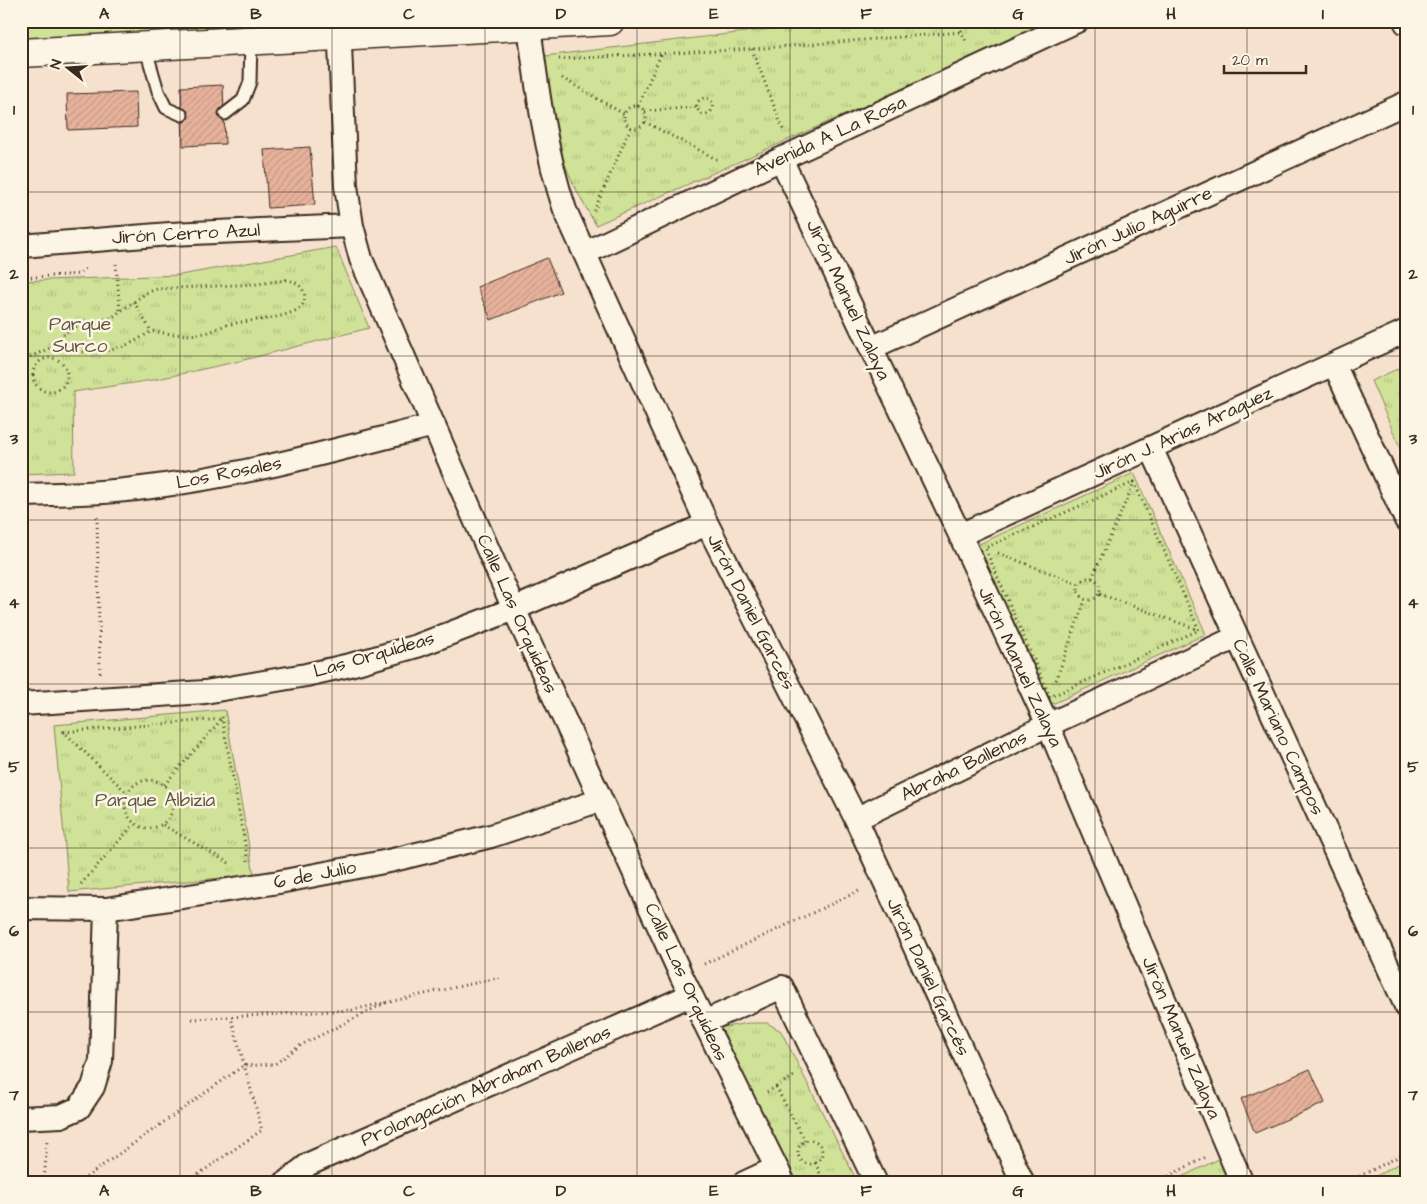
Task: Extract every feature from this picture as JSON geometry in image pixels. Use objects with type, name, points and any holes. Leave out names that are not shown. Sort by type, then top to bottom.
[{"type":"main road","points":[[21,53],[251,40],[339,28],[529,26],[610,21]]},
{"type":"street","name":"Avenida A La Rosa","points":[[584,253],[1077,21]]},
{"type":"street","name":"Jirón Daniel Garcés","points":[[529,26],[540,60],[543,123],[555,180],[565,210],[707,524],[856,819],[1023,1183]]},
{"type":"street","name":"Calle Las Orquídeas","points":[[339,28],[346,186],[352,226],[361,259],[514,609],[601,800],[686,985],[780,1176]]},
{"type":"street","name":"Jirón Julio Aguirre","points":[[871,348],[1406,103]]},
{"type":"street","name":"Jirón Manuel Zalaya","points":[[787,156],[871,348],[1048,725],[1242,1183]]},
{"type":"street","name":"Jirón Cerro Azul","points":[[21,246],[170,234],[352,226]]},
{"type":"street","name":"Jirón J. Arias Araguez","points":[[960,535],[1406,331]]},
{"type":"street","points":[[1334,364],[1406,520]]},
{"type":"street","name":"Los Rosales","points":[[21,495],[96,492],[151,487],[222,476],[308,458],[434,425]]},
{"type":"street","name":"Calle Mariano Campos","points":[[1151,448],[1406,1006]]},
{"type":"street","name":"Las Orquídeas","points":[[27,703],[217,690],[306,675],[350,665],[416,646],[514,609],[707,524]]},
{"type":"street","name":"Abraha Ballenas","points":[[856,819],[1048,725],[1237,637]]},
{"type":"street","name":"6 de Julio","points":[[21,908],[106,909],[252,881],[389,861],[491,836],[601,800]]},
{"type":"street","points":[[21,1118],[61,1116],[79,1108],[93,1087],[101,1061],[106,909]]},
{"type":"street","name":"Prolongación Abraham Ballenas","points":[[292,1180],[309,1164],[686,985]]},
{"type":"street","points":[[704,1022],[782,987],[876,1183]]},
{"type":"street","points":[[744,1183],[780,1176]]},
{"type":"lane","points":[[225,114],[243,100],[250,82],[251,40]]},
{"type":"lane","points":[[145,46],[158,90],[166,108],[182,115]]},
{"type":"path","points":[[540,60],[662,52],[752,49],[962,32]]},
{"type":"path","points":[[752,49],[787,156]]},
{"type":"path","points":[[638,106],[662,52]]},
{"type":"path","points":[[540,60],[549,70],[624,114]]},
{"type":"path","points":[[702,98],[712,100],[714,105],[713,111],[704,115],[697,108],[698,102],[702,98]]},
{"type":"path","points":[[645,111],[644,125],[639,128],[631,127],[624,120],[624,114],[632,106],[638,106],[645,111],[697,108]]},
{"type":"path","points":[[645,122],[725,164],[716,168]]},
{"type":"path","points":[[594,210],[631,127]]},
{"type":"path","points":[[590,203],[596,215]]},
{"type":"path","points":[[109,261],[116,261],[120,311]]},
{"type":"path","points":[[21,278],[79,274],[90,266]]},
{"type":"path","points":[[286,280],[294,280],[304,291],[303,303],[299,309],[264,320],[226,325],[195,335],[151,331],[132,343],[108,351],[80,352],[66,350],[61,343],[62,337],[66,332],[81,324],[111,318],[134,302],[157,289],[256,284],[286,280]]},
{"type":"path","points":[[134,302],[151,331]]},
{"type":"path","points":[[21,361],[61,343]]},
{"type":"path","points":[[36,354],[38,362],[32,376],[34,383],[39,389],[46,392],[54,392],[61,388],[66,382],[67,375],[61,361],[45,358],[38,362]]},
{"type":"path","points":[[1092,578],[1151,448]]},
{"type":"path","points":[[985,548],[1134,482]]},
{"type":"path","points":[[1134,482],[1199,630]]},
{"type":"path","points":[[96,492],[101,699]]},
{"type":"path","points":[[960,535],[985,548],[1079,584]]},
{"type":"path","points":[[985,548],[1050,697]]},
{"type":"path","points":[[1092,578],[1099,582],[1100,594],[1096,599],[1084,600],[1078,590],[1079,584],[1083,580],[1092,578]]},
{"type":"path","points":[[1100,594],[1199,630],[1237,637]]},
{"type":"path","points":[[1048,725],[1050,697],[1084,600]]},
{"type":"path","points":[[1050,697],[1199,630]]},
{"type":"path","points":[[217,690],[252,881]]},
{"type":"path","points":[[27,703],[64,732],[127,793]]},
{"type":"path","points":[[64,732],[222,719]]},
{"type":"path","points":[[164,785],[222,719]]},
{"type":"path","points":[[156,781],[169,790],[174,805],[172,812],[163,824],[156,828],[148,829],[134,824],[128,818],[125,810],[124,802],[127,793],[132,786],[140,782],[156,781]]},
{"type":"path","points":[[60,909],[134,824]]},
{"type":"path","points":[[163,824],[252,881]]},
{"type":"path","points":[[686,985],[884,879]]},
{"type":"path","points":[[192,1019],[352,1010],[502,977]]},
{"type":"path","points":[[78,1183],[243,1066],[275,1064],[301,1045],[387,1002]]},
{"type":"path","points":[[186,1183],[262,1130],[230,1016]]},
{"type":"path","points":[[745,1105],[796,1075]]},
{"type":"path","points":[[776,1087],[806,1140]]},
{"type":"path","points":[[44,1183],[49,1116]]},
{"type":"path","points":[[806,1140],[815,1140],[822,1150],[821,1158],[815,1163],[807,1164],[800,1160],[798,1156],[800,1145],[806,1140]]},
{"type":"path","points":[[1155,1183],[1227,1147]]},
{"type":"path","points":[[1346,1183],[1406,1153]]},
{"type":"path","points":[[815,1163],[825,1183]]},
{"type":"green space","points":[[57,21],[295,21],[295,23],[21,40],[21,24]]},
{"type":"green space","points":[[838,21],[1056,21],[596,225],[575,187],[563,160],[555,132],[544,56]]},
{"type":"green space","name":"Parque Surco","points":[[336,247],[369,328],[240,361],[153,380],[73,392],[74,472],[21,474],[21,281],[180,275]]},
{"type":"green space","points":[[1406,365],[1406,461],[1371,381]]},
{"type":"green space","points":[[1134,473],[1206,634],[1050,705],[977,545]]},
{"type":"green space","name":"Parque Albizia","points":[[225,710],[254,875],[69,892],[54,725]]},
{"type":"green space","points":[[749,1023],[767,1023],[781,1031],[858,1183],[794,1183],[719,1028]]},
{"type":"green space","points":[[1221,1158],[1232,1183],[1169,1183]]},
{"type":"green space","points":[[1406,1160],[1406,1183],[1363,1183]]},
{"type":"building","points":[[223,85],[225,144],[183,146],[181,87]]},
{"type":"building","points":[[136,92],[137,127],[68,130],[67,94]]},
{"type":"building","points":[[310,147],[315,205],[268,208],[264,150]]},
{"type":"building","points":[[547,258],[561,292],[491,320],[477,287]]},
{"type":"building","points":[[1310,1069],[1325,1103],[1255,1133],[1241,1099]]}]
